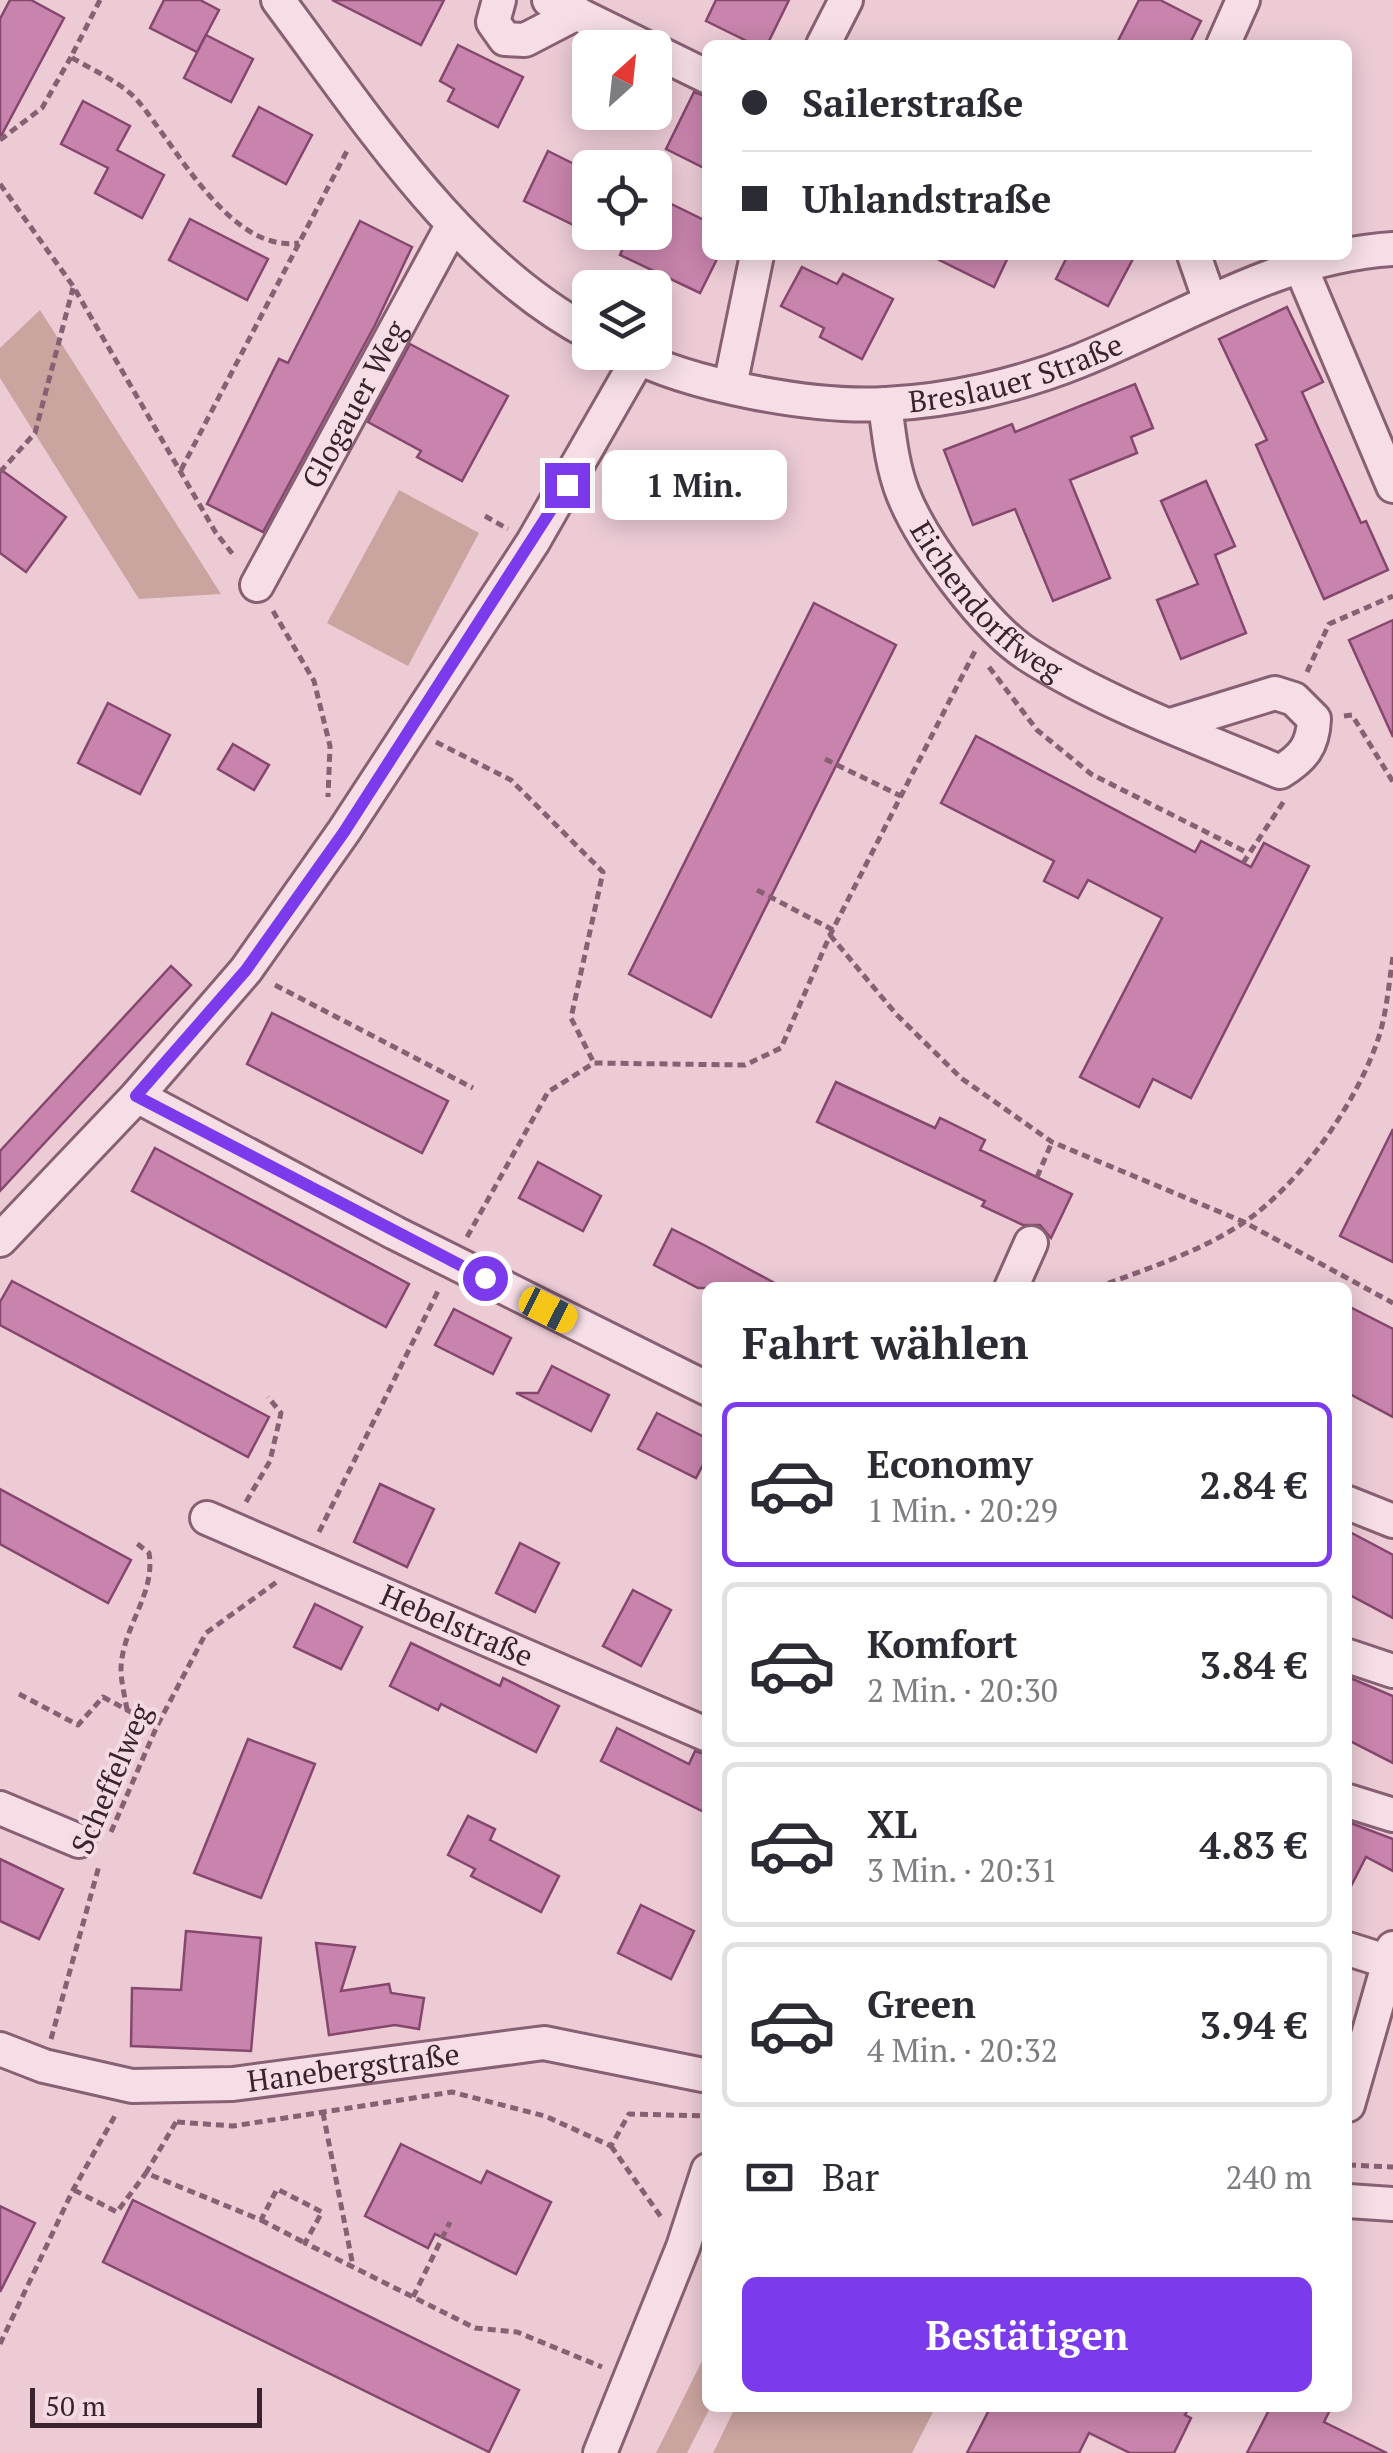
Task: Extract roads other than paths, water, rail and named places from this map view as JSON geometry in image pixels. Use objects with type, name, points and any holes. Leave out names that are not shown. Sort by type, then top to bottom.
[{"type":"street","points":[[278,0],[454,224],[552,313],[572,324]]},
{"type":"street","points":[[499,0],[494,3],[492,22],[505,39],[525,40],[563,7],[610,30]]},
{"type":"street","points":[[826,40],[846,0]]},
{"type":"street","points":[[1225,40],[1243,0]]},
{"type":"street","points":[[672,60],[702,74]]},
{"type":"street","name":"Glogauer Weg","points":[[257,585],[454,224]]},
{"type":"street","name":"Breslauer Straße","points":[[1352,255],[1393,249]]},
{"type":"street","points":[[730,386],[756,260]]},
{"type":"street","points":[[1196,260],[1210,301]]},
{"type":"street","name":"Breslauer Straße","points":[[666,370],[730,386],[885,404],[980,391],[1077,362],[1299,263],[1319,260]]},
{"type":"street","points":[[1299,263],[1393,486]]},
{"type":"street","points":[[0,1240],[136,1096],[246,970],[344,832],[533,542],[625,370]]},
{"type":"street","name":"Eichendorffweg","points":[[885,404],[892,456],[904,496],[930,541],[990,621],[1027,655],[1171,725],[1280,772],[1302,758]]},
{"type":"street","points":[[1171,725],[1274,693],[1294,698],[1314,719],[1313,738],[1282,805]]},
{"type":"street","points":[[136,1096],[453,1262],[702,1386]]},
{"type":"street","points":[[1014,1282],[1031,1243]]},
{"type":"street","points":[[1352,1505],[1393,1521]]},
{"type":"street","name":"Hebelstraße","points":[[206,1518],[702,1731]]},
{"type":"street","points":[[1352,1657],[1393,1671]]},
{"type":"street","points":[[1352,1802],[1393,1814]]},
{"type":"street","points":[[0,1808],[97,1842]]},
{"type":"street","points":[[1352,1950],[1390,1955],[1352,2091]]},
{"type":"street","name":"Hanebergstraße","points":[[0,2049],[44,2066],[132,2086],[234,2084],[544,2042],[702,2075]]},
{"type":"street","points":[[600,2453],[683,2247],[702,2188]]},
{"type":"street","points":[[1352,2201],[1393,2204]]}]
